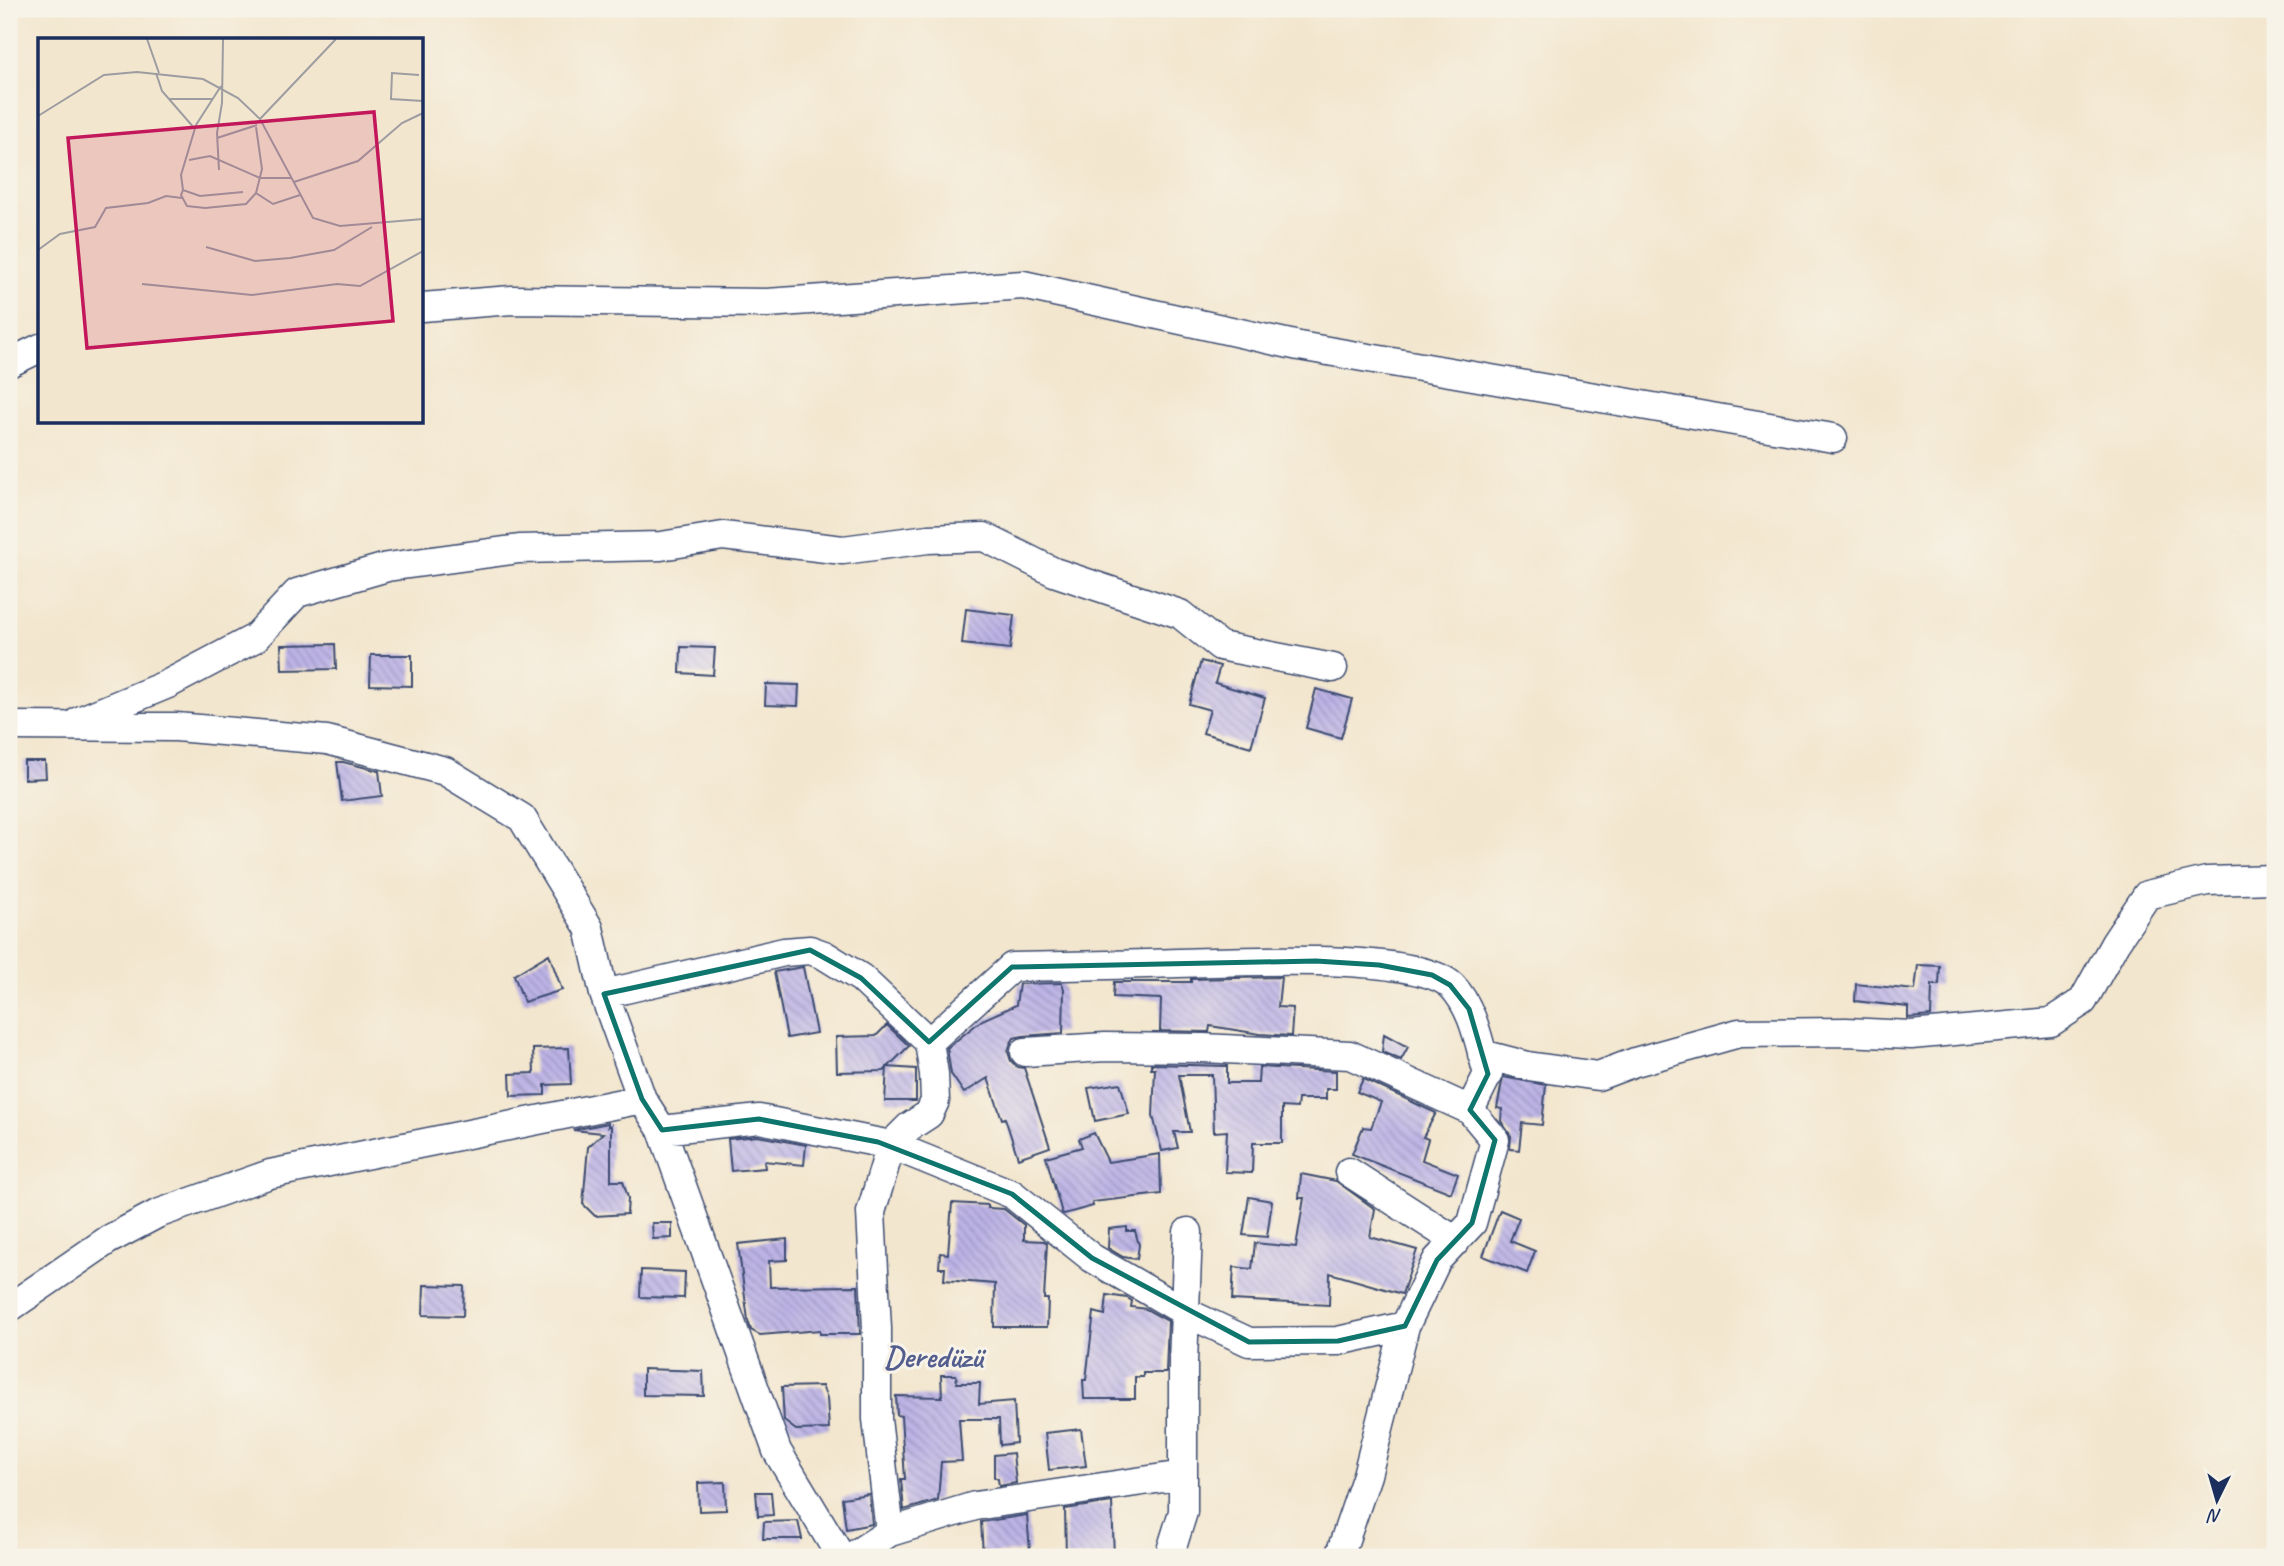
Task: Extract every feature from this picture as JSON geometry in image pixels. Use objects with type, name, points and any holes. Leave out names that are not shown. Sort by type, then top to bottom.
[{"type":"street","points":[[424,307],[512,300],[767,303],[1023,285],[1299,346],[1833,438]]},
{"type":"street","points":[[9,363],[38,349]]},
{"type":"street","points":[[70,725],[168,684],[256,638],[297,593],[374,571],[519,549],[661,546],[723,536],[843,550],[928,539],[984,537],[1054,572],[1180,614],[1220,646],[1333,668]]},
{"type":"street","points":[[9,726],[176,727],[327,740],[445,771],[522,818],[589,928],[604,994],[642,1099],[662,1130],[777,1451],[841,1557]]},
{"type":"street","points":[[1482,1054],[1528,1066],[1598,1076],[1635,1062],[1740,1033],[1846,1031],[1911,1035],[2051,1022],[2083,1001],[2115,943],[2147,895],[2207,881],[2275,880]]},
{"type":"street","points":[[604,994],[784,952],[810,950],[824,954],[861,978],[929,1042],[934,1074],[934,1101],[929,1114],[891,1145],[871,1212],[877,1329],[877,1419],[890,1532]]},
{"type":"street","points":[[929,1042],[1012,967],[1317,961],[1379,965],[1432,975],[1450,985],[1469,1009],[1488,1074],[1470,1110]]},
{"type":"street","points":[[1025,1052],[1105,1047],[1350,1055],[1470,1110],[1495,1140],[1472,1223],[1437,1261],[1405,1326],[1367,1475],[1341,1556]]},
{"type":"street","points":[[9,1308],[107,1241],[156,1213],[270,1174],[642,1099]]},
{"type":"street","points":[[662,1130],[759,1119],[891,1145],[1012,1194],[1092,1258],[1185,1312],[1249,1342],[1338,1341],[1405,1326]]},
{"type":"street","points":[[1349,1172],[1456,1241]]},
{"type":"street","points":[[1169,1557],[1183,1512],[1188,1232]]},
{"type":"street","points":[[851,1557],[890,1532],[975,1506],[1183,1475]]},
{"type":"highlighted area","points":[[810,950],[861,978],[929,1042],[1012,967],[1316,961],[1379,965],[1432,975],[1450,985],[1469,1009],[1488,1074],[1470,1110],[1495,1140],[1472,1223],[1437,1260],[1405,1326],[1338,1341],[1249,1342],[1092,1258],[1012,1194],[878,1142],[759,1119],[662,1130],[642,1099],[604,994]]},
{"type":"building","points":[[966,609],[1014,615],[1010,649],[962,644]]},
{"type":"building","points":[[335,644],[336,669],[282,670],[281,645]]},
{"type":"building","points":[[681,647],[715,648],[713,675],[680,673]]},
{"type":"building","points":[[371,655],[412,655],[412,686],[370,685]]},
{"type":"building","points":[[1201,661],[1220,666],[1215,683],[1265,698],[1251,747],[1203,733],[1210,710],[1189,704]]},
{"type":"building","points":[[766,684],[799,685],[798,706],[765,705]]},
{"type":"building","points":[[1316,689],[1352,699],[1341,738],[1306,728]]},
{"type":"building","points":[[24,761],[45,761],[46,778],[24,779]]},
{"type":"building","points":[[337,762],[379,771],[382,796],[342,801]]},
{"type":"building","points":[[549,954],[562,990],[524,1002],[514,975]]},
{"type":"building","points":[[1918,965],[1940,966],[1939,985],[1932,985],[1931,1016],[1908,1018],[1908,1007],[1855,1001],[1856,984],[1915,990]]},
{"type":"building","points":[[803,967],[816,1033],[787,1038],[774,972]]},
{"type":"building","points":[[1281,977],[1278,1007],[1293,1008],[1291,1036],[1210,1026],[1209,1032],[1160,1031],[1161,999],[1113,997],[1114,982],[1191,982],[1191,979]]},
{"type":"building","points":[[1062,983],[1063,1033],[1014,1038],[1008,1052],[1017,1067],[1024,1068],[1050,1147],[1018,1158],[988,1078],[964,1093],[951,1074],[947,1048],[982,1020],[1016,1005],[1019,984]]},
{"type":"building","points":[[887,1025],[909,1046],[884,1071],[837,1072],[836,1037],[876,1036]]},
{"type":"building","points":[[1384,1034],[1408,1047],[1401,1060],[1382,1052]]},
{"type":"building","points":[[569,1048],[571,1084],[545,1085],[545,1095],[511,1096],[510,1074],[534,1073],[533,1049]]},
{"type":"building","points":[[1151,1064],[1227,1066],[1227,1083],[1258,1083],[1259,1067],[1336,1071],[1336,1089],[1326,1089],[1326,1099],[1298,1099],[1297,1108],[1282,1107],[1282,1143],[1253,1143],[1252,1173],[1225,1172],[1227,1131],[1214,1132],[1212,1075],[1179,1075],[1190,1132],[1174,1132],[1178,1148],[1162,1151],[1153,1116],[1155,1069],[1151,1069]]},
{"type":"building","points":[[887,1067],[916,1069],[916,1101],[885,1101]]},
{"type":"building","points":[[1503,1077],[1546,1085],[1542,1125],[1522,1123],[1519,1150],[1510,1149],[1511,1136],[1501,1121],[1502,1109],[1497,1108]]},
{"type":"building","points":[[1363,1079],[1436,1113],[1423,1137],[1428,1139],[1422,1160],[1458,1174],[1451,1193],[1352,1154],[1363,1127],[1371,1128],[1381,1102],[1357,1092]]},
{"type":"building","points":[[1120,1083],[1129,1114],[1095,1121],[1088,1088]]},
{"type":"building","points":[[608,1123],[608,1127],[611,1125],[611,1181],[623,1181],[628,1198],[627,1214],[595,1216],[583,1204],[588,1147],[603,1133],[573,1130]]},
{"type":"building","points":[[1094,1133],[1108,1162],[1160,1154],[1161,1194],[1092,1202],[1093,1206],[1062,1213],[1046,1157],[1082,1147],[1079,1139]]},
{"type":"building","points":[[758,1136],[806,1145],[804,1165],[764,1161],[765,1168],[731,1171],[728,1139]]},
{"type":"building","points":[[1301,1174],[1336,1181],[1375,1209],[1370,1237],[1417,1250],[1402,1294],[1330,1273],[1329,1305],[1232,1300],[1234,1267],[1252,1269],[1255,1243],[1296,1247],[1304,1198],[1299,1198]]},
{"type":"building","points":[[1249,1197],[1272,1201],[1267,1237],[1243,1235]]},
{"type":"building","points":[[952,1203],[988,1205],[988,1208],[1004,1209],[1024,1225],[1024,1240],[1047,1243],[1044,1299],[1048,1299],[1047,1327],[994,1327],[995,1284],[944,1280],[945,1268],[939,1268],[940,1253],[948,1254]]},
{"type":"building","points":[[1500,1210],[1519,1218],[1510,1241],[1535,1251],[1527,1273],[1483,1256]]},
{"type":"building","points":[[652,1223],[672,1223],[672,1238],[653,1239]]},
{"type":"building","points":[[1127,1227],[1127,1231],[1135,1231],[1139,1245],[1137,1259],[1123,1257],[1108,1248],[1109,1229]]},
{"type":"building","points":[[787,1239],[787,1260],[769,1261],[770,1287],[858,1286],[860,1334],[820,1334],[820,1330],[760,1335],[751,1330],[738,1244]]},
{"type":"building","points":[[641,1270],[685,1272],[684,1298],[640,1297]]},
{"type":"building","points":[[424,1285],[464,1286],[463,1316],[423,1315]]},
{"type":"building","points":[[1107,1295],[1127,1298],[1132,1301],[1131,1307],[1146,1309],[1168,1321],[1166,1373],[1143,1373],[1143,1377],[1135,1377],[1135,1399],[1084,1399],[1083,1380],[1086,1380],[1094,1312],[1105,1315]]},
{"type":"building","points":[[643,1369],[703,1371],[704,1396],[643,1395]]},
{"type":"building","points":[[941,1375],[956,1375],[957,1383],[980,1383],[979,1404],[1014,1401],[1016,1443],[1000,1445],[999,1419],[959,1419],[962,1461],[941,1462],[938,1500],[904,1510],[901,1416],[897,1415],[896,1396],[942,1397]]},
{"type":"building","points":[[822,1386],[827,1398],[829,1429],[796,1430],[784,1421],[782,1387]]},
{"type":"building","points":[[1081,1429],[1086,1466],[1049,1470],[1045,1433]]},
{"type":"building","points":[[1013,1453],[1016,1483],[999,1486],[998,1479],[994,1477],[994,1455]]},
{"type":"building","points":[[725,1482],[726,1510],[699,1511],[698,1483]]},
{"type":"building","points":[[756,1492],[771,1492],[773,1515],[758,1516]]},
{"type":"building","points":[[869,1494],[872,1524],[846,1529],[842,1498]]},
{"type":"building","points":[[1112,1502],[1114,1557],[1066,1557],[1065,1509]]},
{"type":"building","points":[[1027,1515],[1030,1551],[983,1554],[981,1522]]},
{"type":"building","points":[[798,1521],[802,1539],[763,1539],[764,1522]]},
{"type":"district","name":"Deredüzü","points":[[933,1356]]}]
